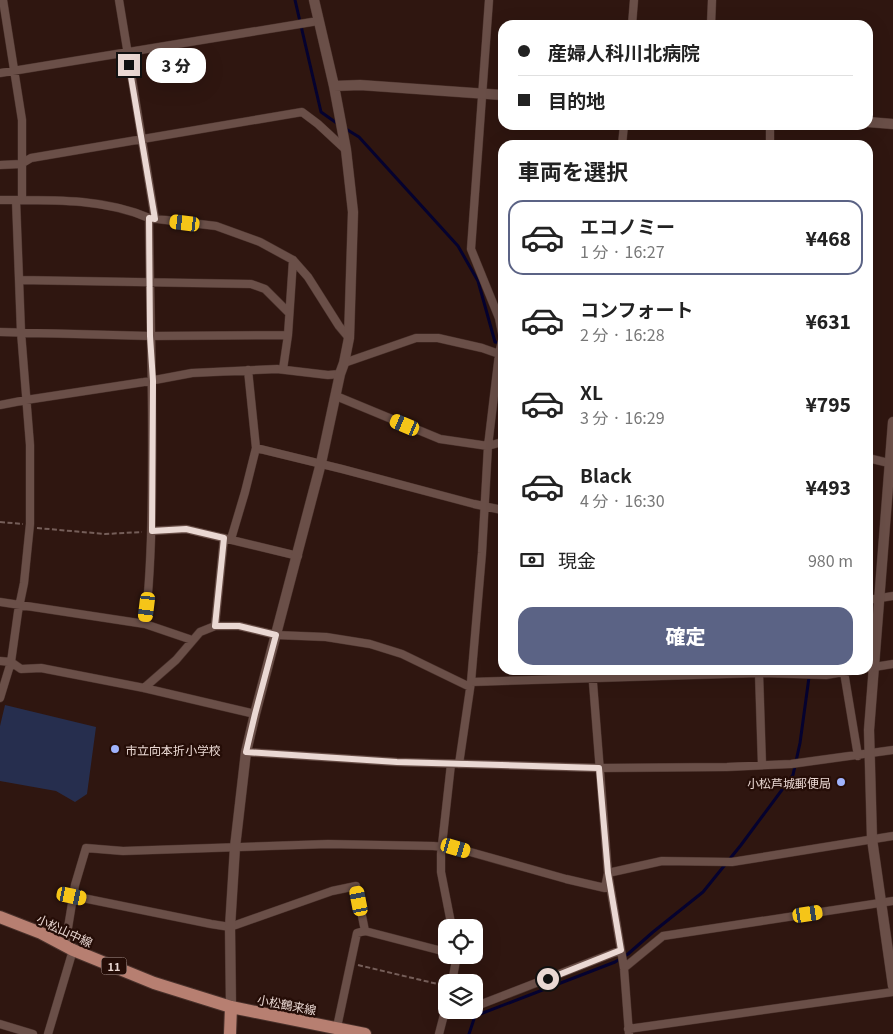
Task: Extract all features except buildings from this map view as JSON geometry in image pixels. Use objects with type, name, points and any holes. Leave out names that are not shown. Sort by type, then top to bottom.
[{"type":"main road","name":"小松山中線","points":[[0,917],[154,983],[231,1007]]},
{"type":"main road","name":"小松鶴来線","points":[[231,1007],[365,1034]]},
{"type":"main road","points":[[230,1034],[231,1007]]},
{"type":"street","points":[[0,698],[11,662],[19,604],[24,583],[30,526],[30,445],[19,280],[22,120],[3,0]]},
{"type":"street","points":[[119,0],[152,218],[150,283],[150,336],[153,381],[152,531],[150,590],[145,624]]},
{"type":"street","points":[[231,1007],[230,927],[235,847],[246,752],[298,556],[349,338],[354,212],[346,150],[334,86],[314,22],[314,0]]},
{"type":"street","points":[[314,22],[319,0]]},
{"type":"street","points":[[489,0],[471,249],[498,316]]},
{"type":"street","points":[[632,20],[634,0]]},
{"type":"street","points":[[710,20],[712,0]]},
{"type":"street","points":[[0,73],[314,22]]},
{"type":"street","points":[[334,86],[360,85],[498,95]]},
{"type":"street","points":[[0,165],[21,164],[31,158],[302,112],[346,150]]},
{"type":"street","points":[[873,122],[893,124]]},
{"type":"street","points":[[0,200],[90,202],[152,218],[216,226],[260,242],[293,260],[308,277],[339,326],[349,338]]},
{"type":"street","points":[[283,369],[288,335],[293,260]]},
{"type":"street","points":[[19,280],[251,284],[265,289],[289,313]]},
{"type":"street","points":[[0,332],[150,336],[288,335]]},
{"type":"street","points":[[344,363],[416,338],[438,338],[498,350]]},
{"type":"street","points":[[0,405],[192,374],[283,369],[328,375],[340,374]]},
{"type":"street","points":[[215,626],[227,538],[246,492],[256,448],[248,370]]},
{"type":"street","points":[[450,919],[441,872],[442,847],[470,685],[488,446],[498,372]]},
{"type":"street","points":[[336,396],[440,439],[488,446],[498,443]]},
{"type":"street","points":[[873,652],[880,598],[892,463],[893,422]]},
{"type":"street","points":[[256,448],[498,509]]},
{"type":"street","points":[[873,459],[892,463]]},
{"type":"street","points":[[152,531],[186,529],[298,556]]},
{"type":"street","points":[[873,599],[893,596]]},
{"type":"street","points":[[0,602],[145,624],[192,640]]},
{"type":"street","points":[[144,688],[176,660],[200,632],[215,626],[239,626],[276,635],[326,637],[370,644],[402,654],[470,685],[703,675]]},
{"type":"street","points":[[0,661],[11,662],[21,669],[41,668],[144,688],[255,714]]},
{"type":"street","points":[[873,667],[893,664]]},
{"type":"street","points":[[592,675],[608,873],[624,965],[629,1031],[893,992]]},
{"type":"street","points":[[759,675],[762,765]]},
{"type":"street","points":[[844,675],[858,756]]},
{"type":"street","points":[[871,675],[869,730],[872,839],[893,986]]},
{"type":"street","points":[[246,752],[397,762],[599,768],[791,764],[870,755],[893,750]]},
{"type":"street","points":[[608,873],[662,861],[732,862],[893,836]]},
{"type":"street","points":[[48,1034],[69,948],[72,896],[86,848],[123,851],[328,844],[442,847],[456,848],[605,888],[608,873]]},
{"type":"street","points":[[72,896],[230,927],[332,891],[356,886],[365,930]]},
{"type":"street","points":[[624,965],[663,936],[893,901]]},
{"type":"street","points":[[337,1027],[358,933],[365,930],[438,950]]},
{"type":"street","points":[[483,1004],[621,951]]},
{"type":"street","points":[[439,1034],[443,1019]]},
{"type":"street","points":[[0,1024],[33,1034]]},
{"type":"path","points":[[0,522],[105,534],[152,531]]},
{"type":"path","points":[[351,964],[438,984]]},
{"type":"shaded area","points":[[5,705],[96,727],[87,794],[75,802],[56,791],[0,781],[0,726]]},
{"type":"waterway","points":[[295,0],[321,112],[338,124]]},
{"type":"waterway","points":[[346,129],[359,137],[458,246],[478,281],[495,342],[498,343]]},
{"type":"waterway","points":[[469,1034],[475,1016],[615,962],[628,954],[703,892],[793,775],[800,743],[809,675]]},
{"type":"place","name":"市立向本折小学校","points":[[115,749]]},
{"type":"place","name":"小松芦城郵便局","points":[[841,782]]},
{"type":"route","points":[[129,65],[155,219],[149,218],[150,336],[153,381],[152,531],[186,529],[224,538],[215,626],[239,626],[276,635],[246,752],[397,762],[599,768],[608,873],[621,950],[548,979]]}]
